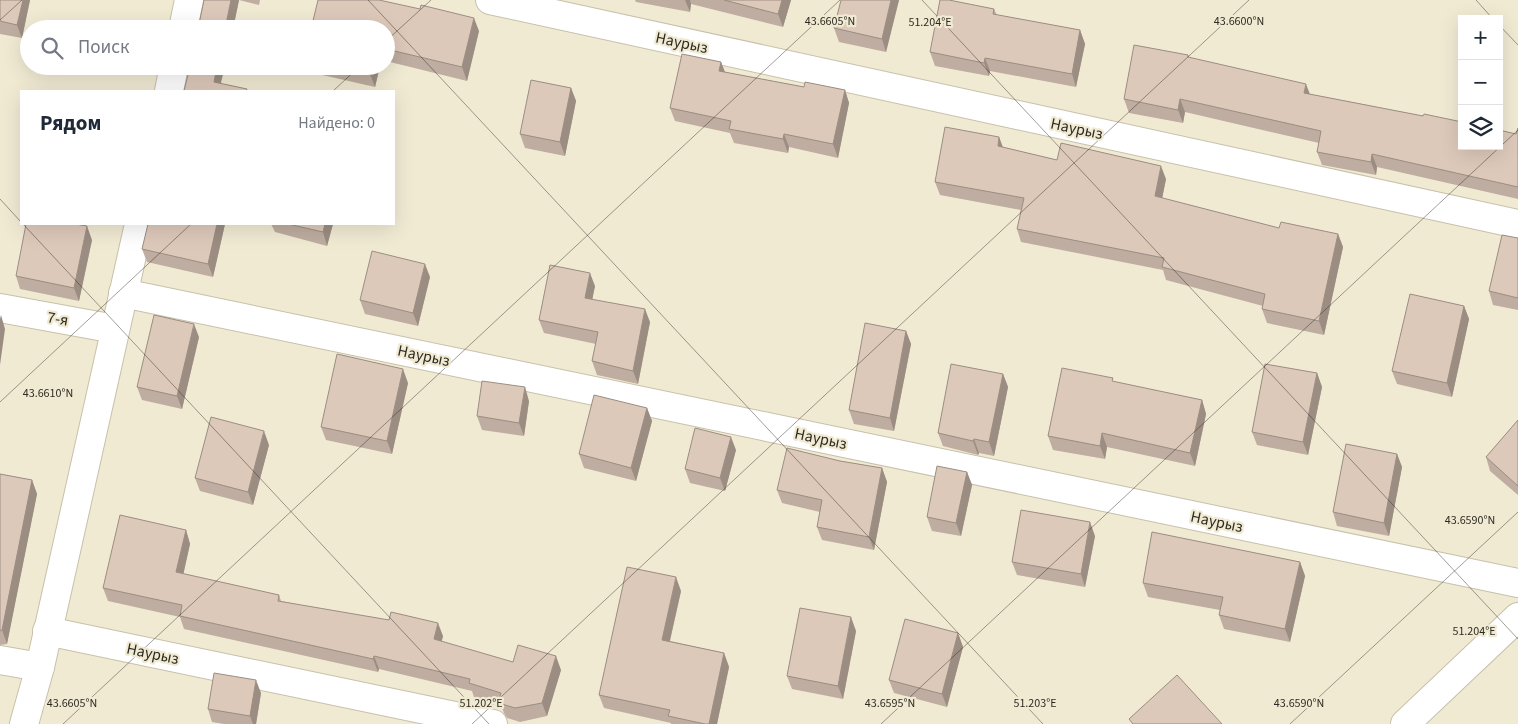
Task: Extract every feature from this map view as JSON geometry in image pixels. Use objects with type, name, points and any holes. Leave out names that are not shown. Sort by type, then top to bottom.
[{"type":"street","points":[[185,20],[189,0]]},
{"type":"street","name":"Наурыз","points":[[490,0],[1518,224]]},
{"type":"street","points":[[169,90],[172,75]]},
{"type":"street","points":[[24,724],[40,668],[139,225]]},
{"type":"street","name":"Наурыз","points":[[123,293],[1518,583]]},
{"type":"street","name":"7-я","points":[[0,308],[116,329]]},
{"type":"street","points":[[1404,724],[1518,617]]},
{"type":"street","name":"Наурыз","points":[[47,631],[493,724]]},
{"type":"street","points":[[0,660],[40,668]]},
{"type":"building","points":[[0,0],[23,0],[17,25],[0,21]]},
{"type":"building","points":[[204,0],[231,0],[227,20],[200,20]]},
{"type":"building","points":[[318,0],[379,0],[420,9],[421,5],[474,18],[462,67],[395,51],[395,20],[313,20]]},
{"type":"building","points":[[724,0],[782,0],[778,14]]},
{"type":"building","points":[[841,0],[891,0],[882,39],[834,28]]},
{"type":"building","points":[[940,0],[994,9],[993,14],[1080,30],[1072,74],[985,58],[984,63],[930,52]]},
{"type":"building","points":[[1134,45],[1188,55],[1188,57],[1306,84],[1304,93],[1458,121],[1458,150],[1503,150],[1503,131],[1516,134],[1518,128],[1518,187],[1372,154],[1371,162],[1317,152],[1321,131],[1180,99],[1178,110],[1124,99]]},
{"type":"building","points":[[682,54],[721,62],[719,71],[804,87],[805,82],[845,90],[833,144],[784,134],[783,139],[729,129],[731,121],[670,108]]},
{"type":"building","points":[[188,75],[215,75],[214,82],[247,89],[246,90],[184,90]]},
{"type":"building","points":[[531,80],[571,88],[560,142],[520,134]]},
{"type":"building","points":[[945,127],[999,137],[998,146],[1057,160],[1061,143],[1161,166],[1155,196],[1279,228],[1281,222],[1338,234],[1319,321],[1262,309],[1265,294],[1162,267],[1164,258],[1017,229],[1024,198],[935,182]]},
{"type":"building","points":[[26,225],[87,226],[74,288],[16,276]]},
{"type":"building","points":[[148,225],[217,225],[208,264],[142,249]]},
{"type":"building","points":[[292,225],[325,225],[323,232]]},
{"type":"building","points":[[1502,235],[1518,238],[1518,298],[1489,291]]},
{"type":"building","points":[[372,251],[425,264],[413,313],[360,300]]},
{"type":"building","points":[[550,265],[590,273],[585,298],[645,309],[633,371],[592,361],[598,332],[539,320]]},
{"type":"building","points":[[1410,294],[1464,306],[1447,383],[1392,371]]},
{"type":"building","points":[[154,315],[194,324],[177,396],[137,387]]},
{"type":"building","points":[[865,323],[906,331],[890,418],[849,410]]},
{"type":"building","points":[[337,354],[403,369],[387,441],[321,427]]},
{"type":"building","points":[[951,364],[1003,374],[989,442],[974,439],[973,441],[938,433]]},
{"type":"building","points":[[1265,364],[1317,373],[1303,442],[1252,432]]},
{"type":"building","points":[[1062,368],[1113,378],[1112,381],[1202,400],[1190,453],[1102,433],[1100,446],[1048,436]]},
{"type":"building","points":[[482,381],[525,387],[519,423],[477,416]]},
{"type":"building","points":[[594,395],[647,408],[631,468],[579,454]]},
{"type":"building","points":[[211,417],[264,431],[248,492],[195,478]]},
{"type":"building","points":[[1518,420],[1518,486],[1486,457]]},
{"type":"building","points":[[695,428],[731,437],[720,478],[685,469]]},
{"type":"building","points":[[1346,444],[1397,454],[1384,523],[1333,512]]},
{"type":"building","points":[[787,448],[840,461],[882,468],[869,537],[817,527],[822,500],[777,490]]},
{"type":"building","points":[[937,466],[967,472],[956,523],[927,517]]},
{"type":"building","points":[[0,474],[32,480],[2,630],[0,631]]},
{"type":"building","points":[[1021,510],[1090,522],[1081,574],[1012,562]]},
{"type":"building","points":[[120,515],[186,530],[176,572],[279,595],[278,601],[389,620],[391,612],[438,623],[434,639],[513,662],[518,645],[556,656],[542,703],[515,708],[502,704],[499,700],[501,693],[469,683],[470,679],[374,656],[373,659],[180,616],[182,605],[103,588]]},
{"type":"building","points":[[1152,532],[1300,562],[1285,629],[1219,615],[1223,597],[1143,583]]},
{"type":"building","points":[[627,567],[676,577],[662,640],[724,653],[709,724],[668,716],[670,710],[599,695]]},
{"type":"building","points":[[800,608],[851,617],[838,686],[787,676]]},
{"type":"building","points":[[905,619],[958,633],[942,694],[889,680]]},
{"type":"building","points":[[214,673],[256,680],[250,716],[208,709]]},
{"type":"building","points":[[1177,675],[1222,724],[1133,724],[1129,719]]}]
